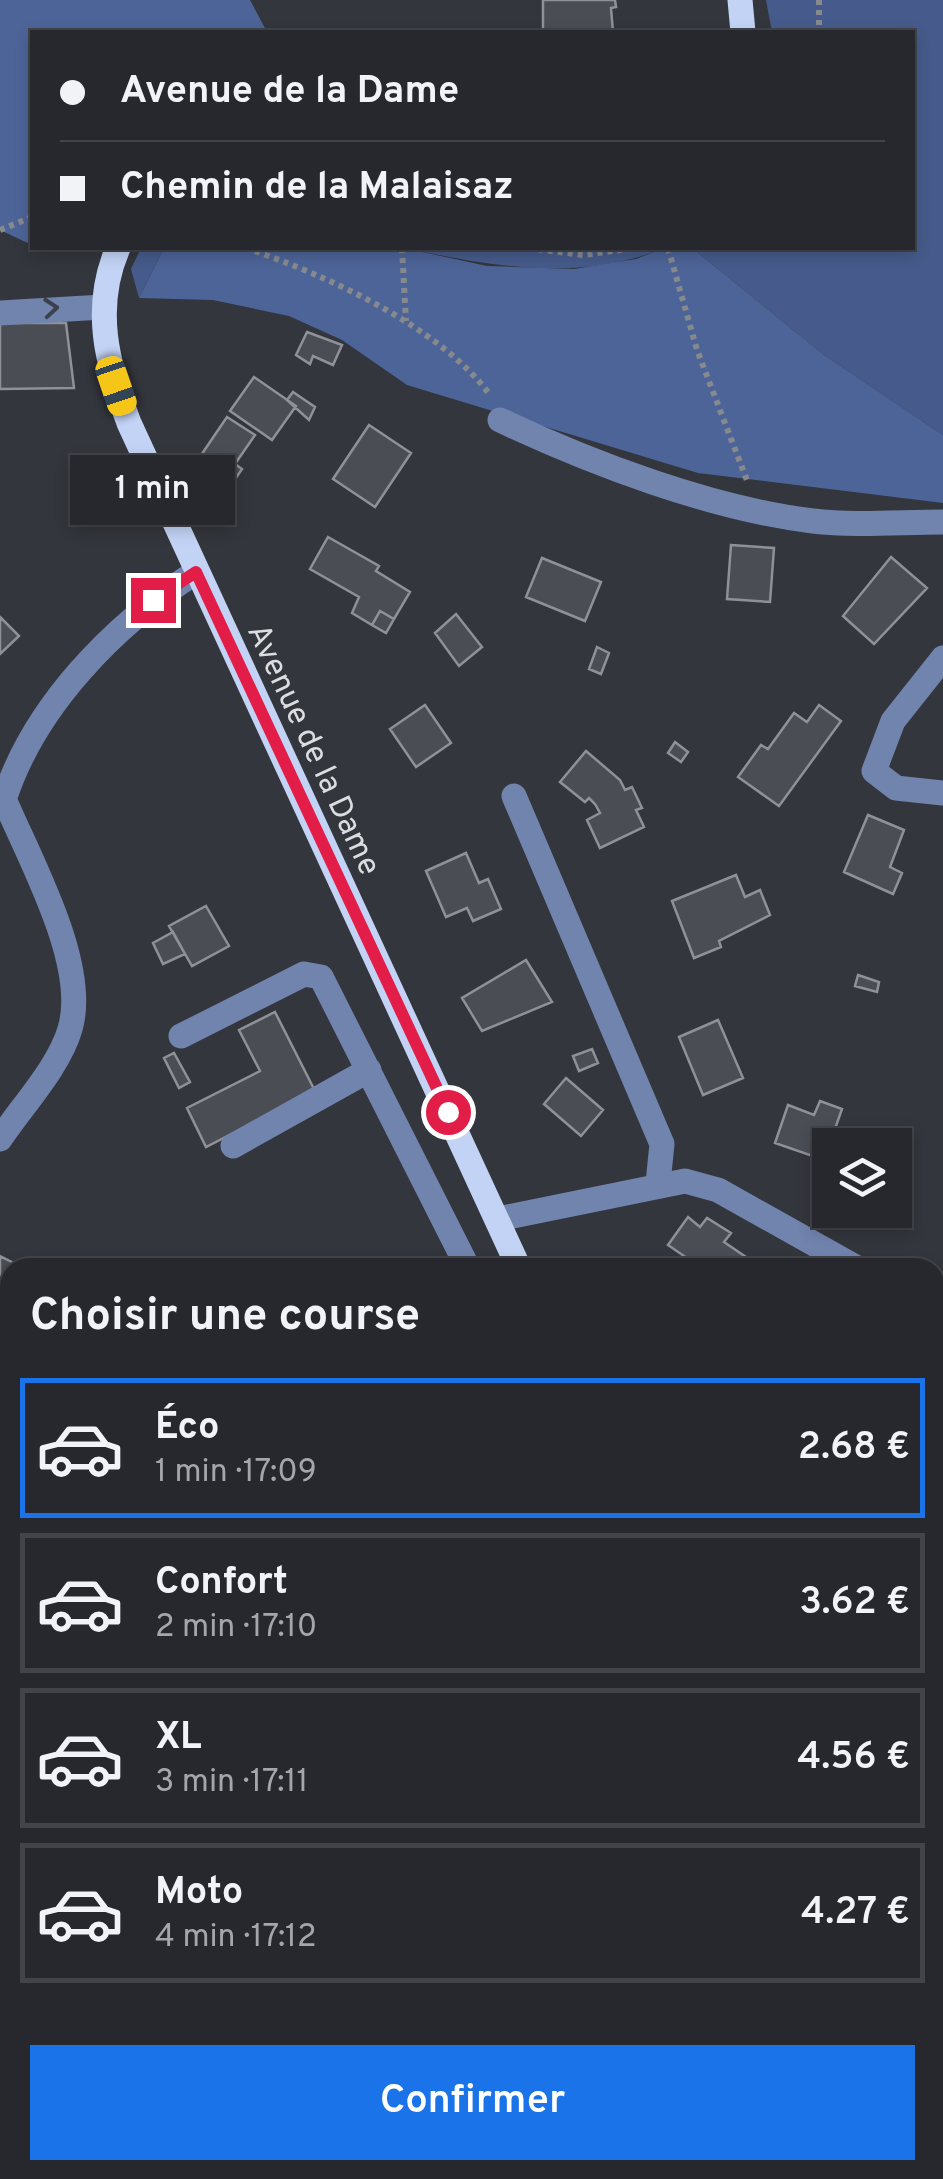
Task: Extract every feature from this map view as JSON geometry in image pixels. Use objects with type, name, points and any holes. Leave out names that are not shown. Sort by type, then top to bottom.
[{"type":"main road","points":[[740,0],[744,30]]},
{"type":"main road","name":"Avenue de la Dame","points":[[117,250],[103,307],[106,350],[122,406],[515,1258]]},
{"type":"street","points":[[0,313],[103,307]]},
{"type":"street","points":[[500,420],[538,438],[706,498],[813,521],[943,522]]},
{"type":"street","points":[[0,1138],[70,1029],[74,994],[63,946],[2,795],[17,760],[98,653],[153,600],[196,572]]},
{"type":"street","points":[[943,658],[894,721],[874,772],[896,788],[943,794]]},
{"type":"street","points":[[514,796],[662,1144],[658,1183]]},
{"type":"street","points":[[181,1036],[304,974],[321,977],[463,1258]]},
{"type":"street","points":[[233,1146],[369,1070]]},
{"type":"street","points":[[498,1220],[658,1183],[685,1181],[710,1187],[839,1258]]},
{"type":"path","points":[[819,0],[820,30]]},
{"type":"path","points":[[0,230],[30,218]]},
{"type":"path","points":[[252,250],[319,272],[406,322],[489,392],[500,420]]},
{"type":"path","points":[[402,250],[406,322]]},
{"type":"path","points":[[544,250],[583,255],[621,250]]},
{"type":"path","points":[[669,250],[697,350],[759,509]]},
{"type":"shaded area","points":[[0,0],[250,0],[266,30],[30,30],[30,244],[0,230]]},
{"type":"shaded area","points":[[766,0],[943,0],[943,435],[824,355],[694,250],[915,250],[915,30],[772,30]]},
{"type":"shaded area","points":[[140,250],[163,250],[139,298],[131,269]]},
{"type":"shaded area","points":[[163,250],[413,250],[487,266],[574,269],[636,259],[659,250],[694,250],[824,355],[943,435],[943,503],[698,473],[407,385],[342,340],[289,316],[213,300],[139,298]]},
{"type":"shaded area","points":[[414,250],[658,250],[633,259],[568,268],[469,261]]},
{"type":"building","points":[[543,0],[615,0],[616,7],[611,8],[613,30],[543,30]]},
{"type":"building","points":[[0,323],[66,323],[74,388],[0,389]]},
{"type":"building","points":[[307,332],[342,345],[333,365],[313,356],[310,364],[296,355]]},
{"type":"building","points":[[254,377],[296,406],[272,440],[230,411]]},
{"type":"building","points":[[293,392],[315,407],[309,420],[287,400]]},
{"type":"building","points":[[227,417],[255,435],[235,464],[242,469],[225,494],[191,470]]},
{"type":"building","points":[[369,425],[411,453],[375,507],[333,479]]},
{"type":"building","points":[[328,537],[379,566],[376,571],[410,592],[394,619],[380,611],[372,625],[352,613],[359,597],[310,569]]},
{"type":"building","points":[[731,545],[774,548],[770,602],[727,599]]},
{"type":"building","points":[[891,557],[927,588],[874,644],[843,616]]},
{"type":"building","points":[[542,558],[601,582],[585,621],[526,597]]},
{"type":"building","points":[[380,611],[394,619],[386,633],[372,625]]},
{"type":"building","points":[[456,614],[482,647],[459,666],[435,633]]},
{"type":"building","points":[[0,617],[19,636],[0,654]]},
{"type":"building","points":[[597,647],[609,653],[601,674],[589,669]]},
{"type":"building","points":[[425,705],[451,743],[416,767],[390,729]]},
{"type":"building","points":[[819,705],[841,721],[779,806],[738,777],[761,745],[768,749],[794,713],[807,722]]},
{"type":"building","points":[[675,742],[688,752],[681,762],[668,753]]},
{"type":"building","points":[[586,751],[620,780],[625,790],[632,787],[642,808],[636,810],[644,827],[600,848],[587,820],[600,813],[595,804],[589,798],[585,802],[560,782]]},
{"type":"building","points":[[868,815],[904,830],[890,867],[902,873],[893,894],[844,872]]},
{"type":"building","points":[[466,853],[479,883],[488,879],[501,909],[473,921],[467,908],[446,917],[426,871]]},
{"type":"building","points":[[736,875],[745,897],[760,890],[770,915],[719,941],[721,947],[694,958],[672,901]]},
{"type":"building","points":[[206,906],[229,946],[192,966],[169,926]]},
{"type":"building","points":[[173,932],[185,954],[163,964],[153,943]]},
{"type":"building","points":[[526,960],[552,1002],[482,1031],[462,998]]},
{"type":"building","points":[[858,975],[879,982],[877,992],[855,986]]},
{"type":"building","points":[[275,1012],[315,1091],[206,1147],[187,1108],[260,1071],[239,1030]]},
{"type":"building","points":[[718,1020],[743,1078],[703,1095],[679,1037]]},
{"type":"building","points":[[592,1049],[598,1063],[579,1071],[573,1056]]},
{"type":"building","points":[[174,1053],[190,1082],[179,1088],[164,1058]]},
{"type":"building","points":[[566,1078],[603,1110],[581,1136],[544,1104]]},
{"type":"building","points":[[820,1101],[842,1109],[835,1128],[812,1128],[812,1156],[775,1143],[788,1105],[814,1115]]},
{"type":"building","points":[[688,1217],[700,1227],[707,1218],[731,1233],[724,1242],[747,1258],[683,1258],[668,1245]]},
{"type":"route","points":[[153,600],[196,572],[448,1112]]}]
